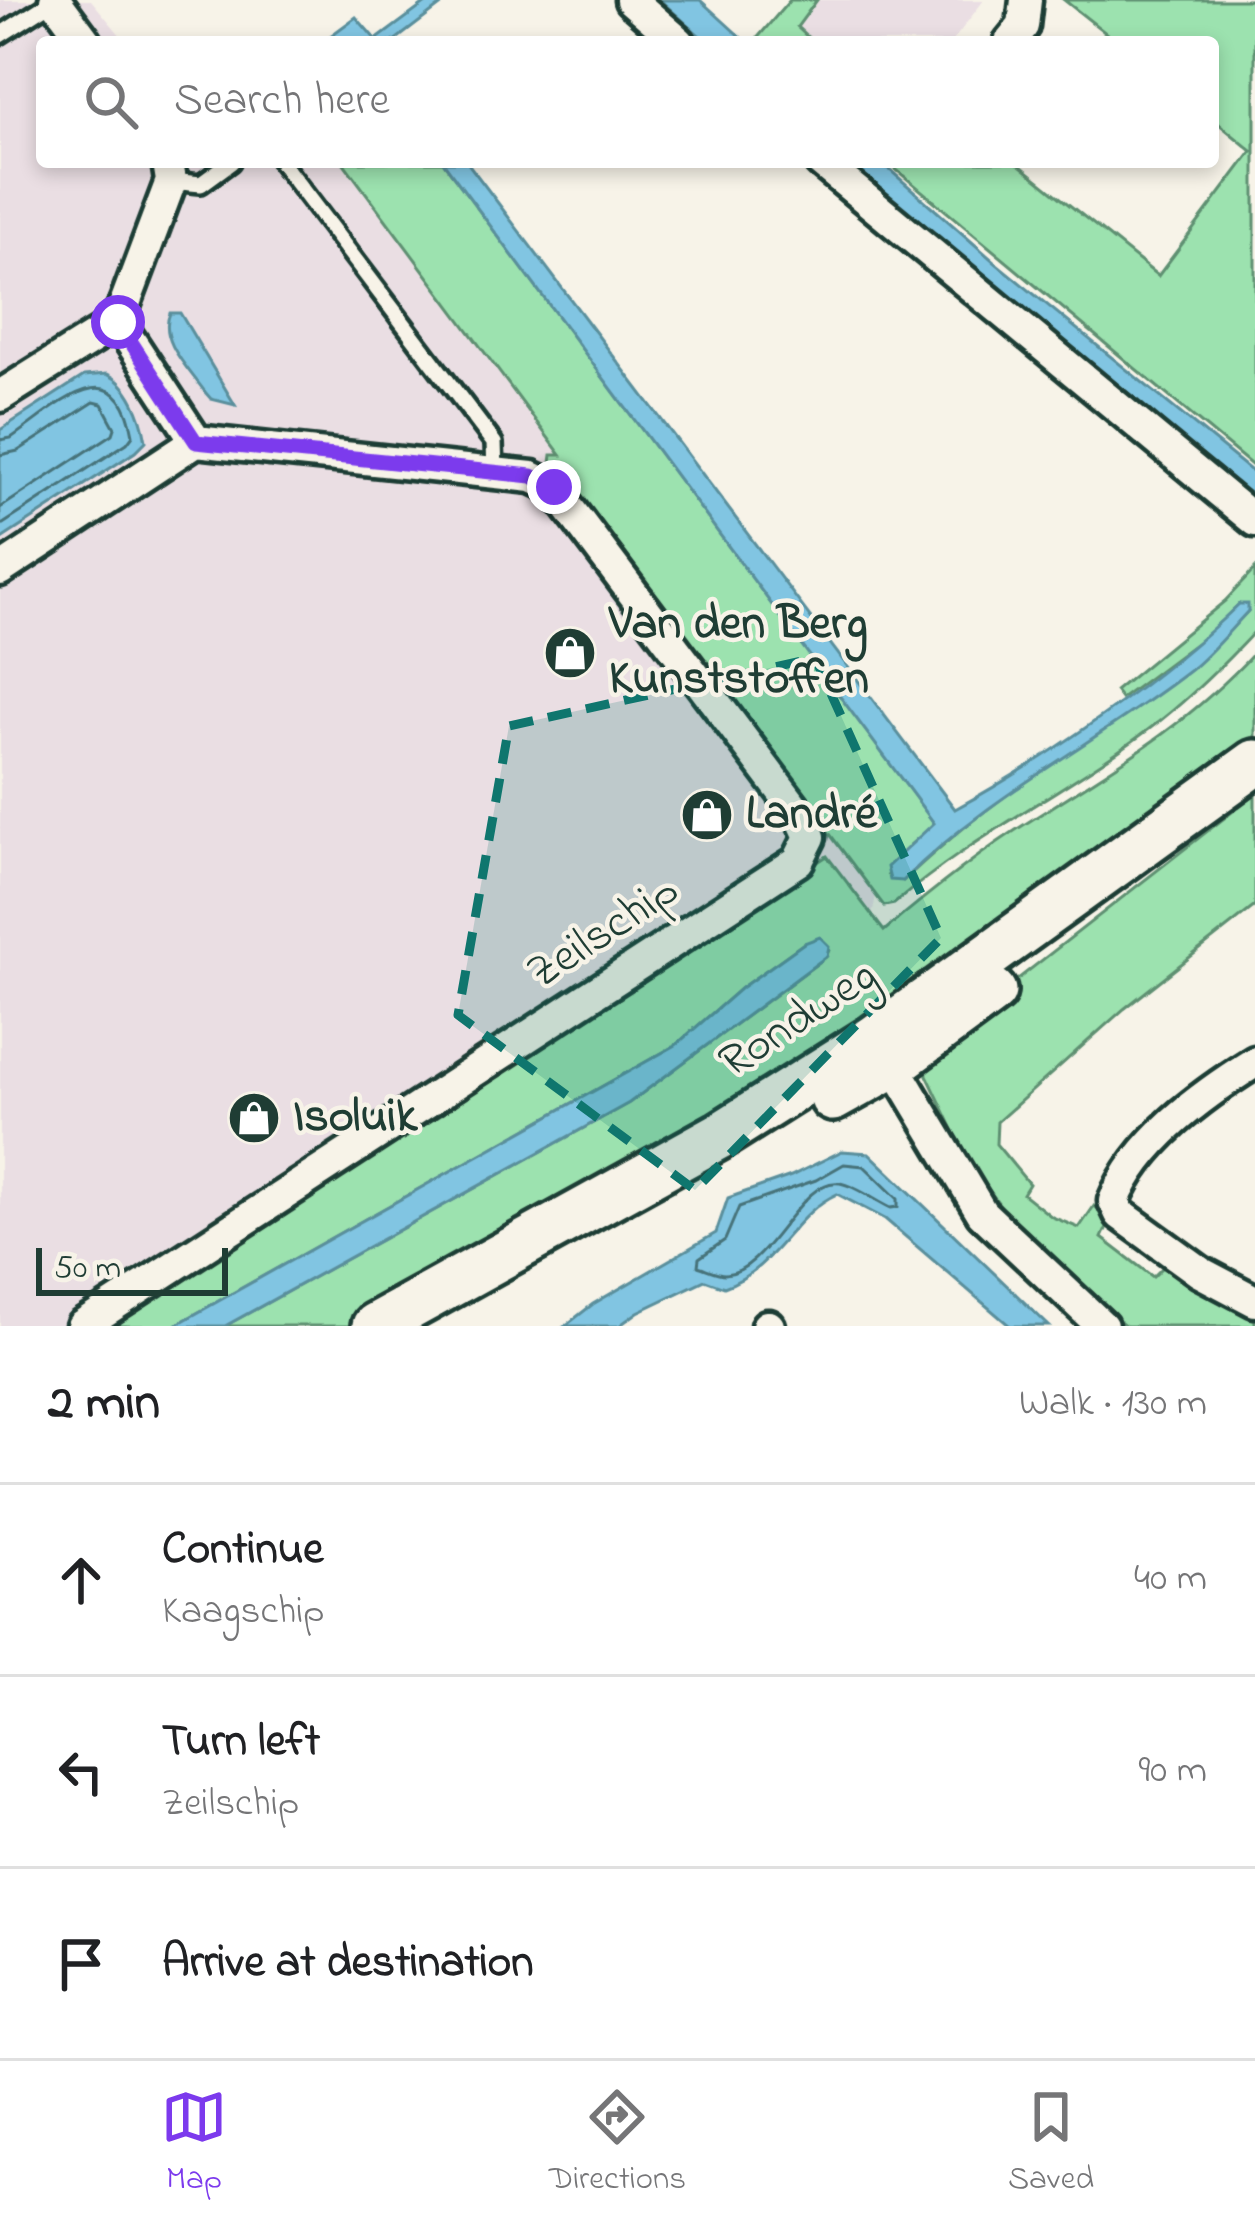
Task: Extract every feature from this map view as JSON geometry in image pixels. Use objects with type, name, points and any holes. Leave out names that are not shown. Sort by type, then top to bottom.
[{"type":"main road","name":"Rondweg","points":[[375,1326],[719,1136],[885,1051],[1255,763]]},
{"type":"main road","name":"Rondweg","points":[[422,1326],[885,1051],[1255,784]]},
{"type":"street","points":[[55,0],[82,36]]},
{"type":"street","points":[[631,0],[672,36]]},
{"type":"street","points":[[1015,36],[1023,26],[1026,0]]},
{"type":"street","points":[[828,168],[1255,521]]},
{"type":"street","points":[[0,396],[118,322],[170,171]]},
{"type":"street","points":[[0,570],[196,442],[118,322]]},
{"type":"street","name":"Zeilschip","points":[[82,1326],[798,861],[810,837],[800,815],[554,487],[532,476],[196,442]]},
{"type":"street","points":[[885,1051],[982,1213],[1102,1326]]},
{"type":"street","points":[[1255,1062],[1218,1085],[1159,1136],[1124,1178],[1114,1201],[1120,1214],[1200,1272],[1255,1301]]},
{"type":"lane","points":[[0,35],[55,0]]},
{"type":"lane","points":[[170,171],[201,184],[223,168]]},
{"type":"lane","points":[[286,168],[494,443],[495,472]]},
{"type":"highlighted area","points":[[815,658],[941,938],[695,1190],[458,1015],[509,726]]},
{"type":"shaded area","points":[[0,0],[91,0],[121,36],[36,36],[36,168],[370,168],[887,842],[861,969],[162,1326],[0,1326]]},
{"type":"shaded area","points":[[817,0],[984,0],[957,36],[806,36],[797,28]]},
{"type":"green space","points":[[790,0],[817,0],[797,27],[807,36],[759,36]]},
{"type":"green space","points":[[1064,0],[1255,0],[1255,468],[894,168],[1023,168],[1158,276],[1252,151],[1219,124],[1219,36],[1109,36]]},
{"type":"green space","points":[[347,168],[447,168],[935,824],[910,845],[888,875],[903,881],[984,812],[1190,666],[1248,611],[1239,604],[1207,635],[1121,699],[1115,691],[1225,601],[1255,569],[1255,631],[1161,720],[958,855],[894,904],[884,906],[551,463],[552,455],[561,455]]},
{"type":"green space","points":[[1255,652],[1255,745],[931,989],[365,1326],[225,1326],[629,1103],[826,957],[829,950],[804,943],[741,988],[676,1045],[174,1326],[99,1326],[827,856],[884,931],[994,845],[1177,723]]},
{"type":"green space","points":[[1255,794],[1255,906],[1124,1009],[997,1122],[996,1144],[1029,1184],[1023,1194],[1052,1217],[1079,1228],[1094,1206],[1111,1218],[1102,1238],[1153,1277],[1166,1264],[1255,1308],[1255,1326],[1126,1326],[1057,1272],[1005,1212],[969,1163],[926,1066],[936,1043]]},
{"type":"water","points":[[430,0],[448,0],[401,36],[381,36]]},
{"type":"water","points":[[660,0],[700,0],[739,36],[700,36]]},
{"type":"water","points":[[356,17],[373,36],[330,36]]},
{"type":"water","points":[[447,168],[472,168],[955,809],[1103,715],[1239,604],[1248,604],[1248,611],[1189,671],[970,822],[903,881],[890,880],[887,867],[934,823]]},
{"type":"water","points":[[849,168],[888,168],[997,264],[1255,474],[1255,501]]},
{"type":"water","points":[[170,313],[180,313],[235,405],[211,399],[184,365],[168,334]]},
{"type":"water","points":[[107,374],[134,402],[146,441],[0,540],[0,430],[84,376]]},
{"type":"water","points":[[820,937],[829,946],[827,956],[629,1103],[225,1326],[174,1326],[676,1045],[741,988],[804,943]]},
{"type":"water","points":[[842,1151],[869,1153],[1049,1326],[1010,1326],[885,1219],[837,1194],[808,1214],[758,1267],[724,1287],[705,1280],[619,1326],[565,1326],[593,1304],[716,1233],[728,1198],[791,1176]]},
{"type":"place","name":"Van den Berg Kunststoffen","points":[[570,653]]},
{"type":"place","name":"Landré","points":[[707,815]]},
{"type":"place","name":"Isoluik","points":[[254,1118]]},
{"type":"route","points":[[118,322],[196,442],[532,476],[554,487]]}]
